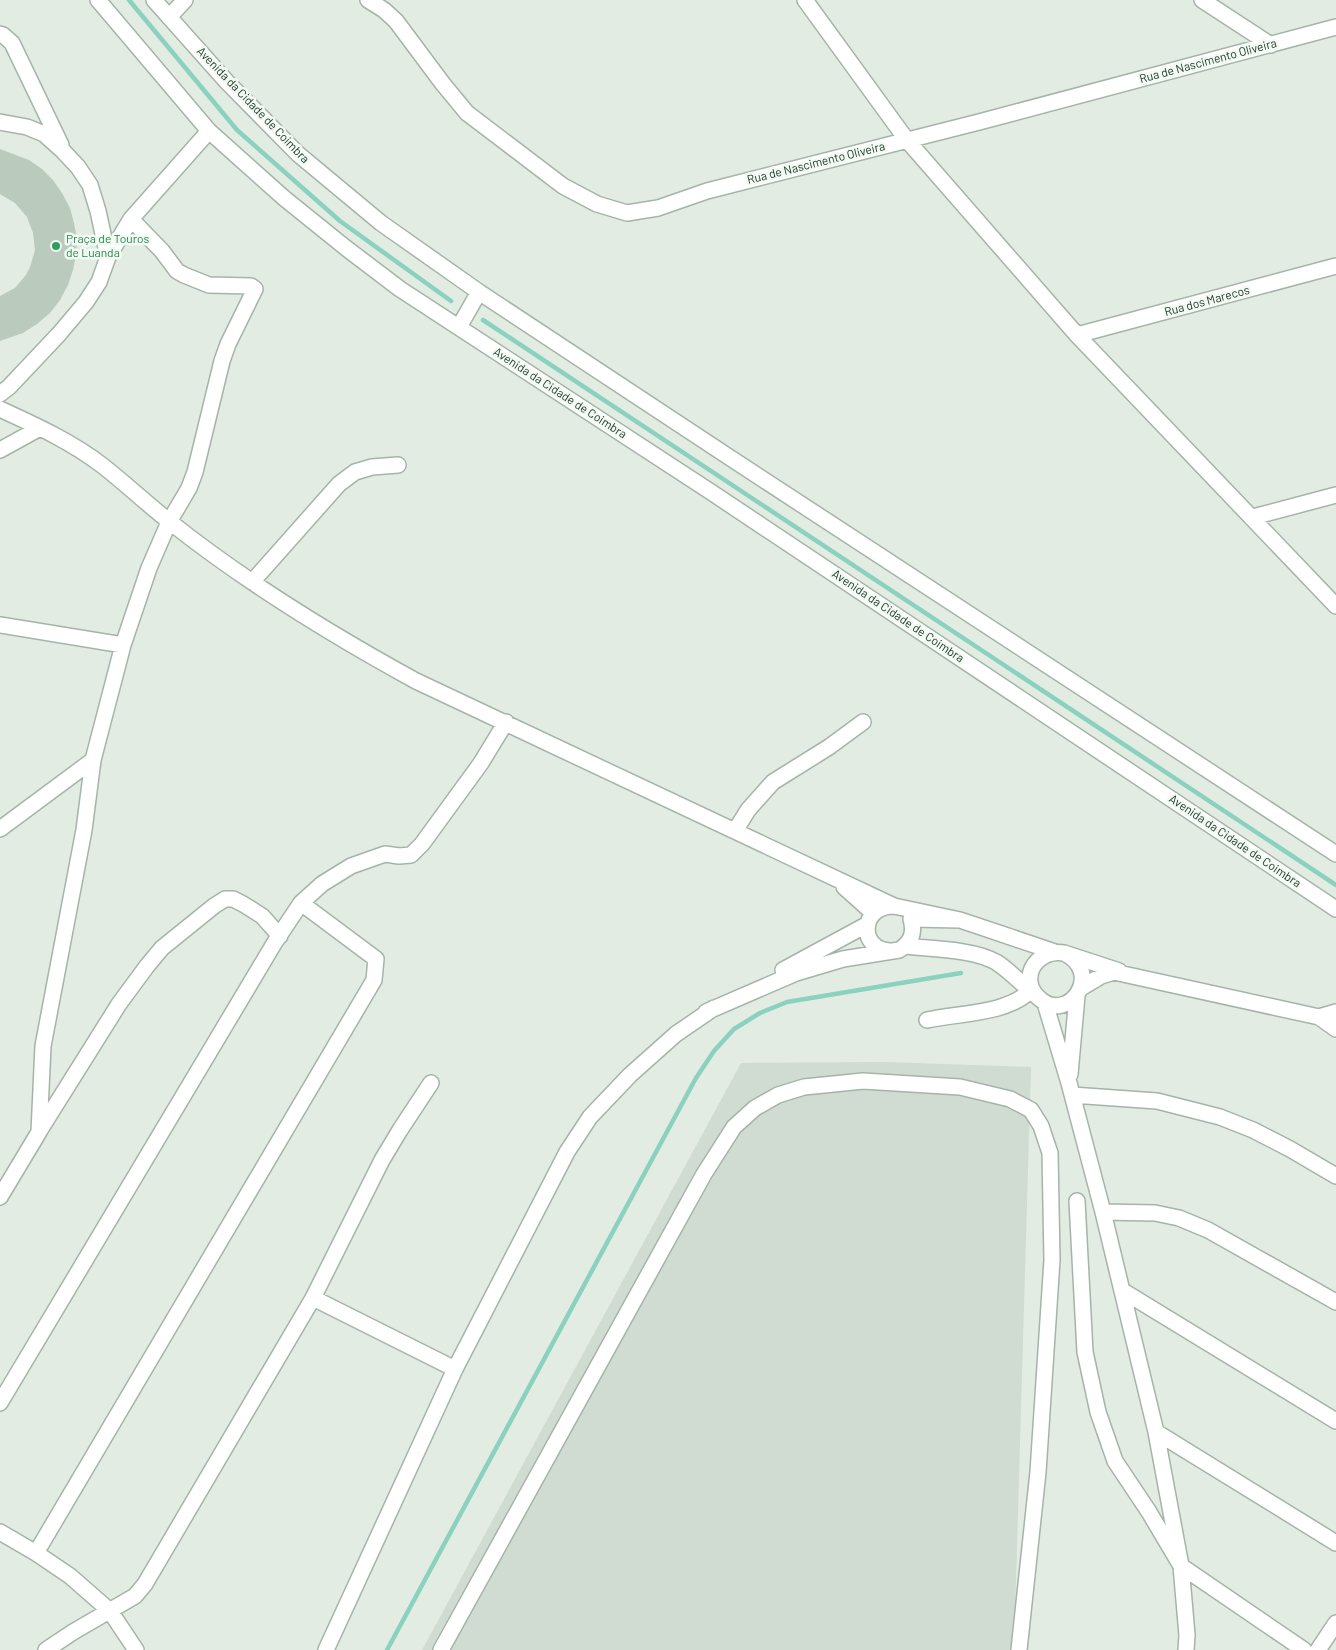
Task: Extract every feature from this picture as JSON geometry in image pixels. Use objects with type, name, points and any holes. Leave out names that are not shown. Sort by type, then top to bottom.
[{"type":"street","name":"Avenida da Cidade de Coimbra","points":[[98,0],[209,131],[284,198],[400,289],[712,492],[1336,909]]},
{"type":"street","name":"Avenida da Cidade de Coimbra","points":[[154,0],[227,82],[298,154],[381,223],[479,292],[990,629],[1336,854]]},
{"type":"street","points":[[169,17],[185,0]]},
{"type":"street","name":"Rua de Nascimento Oliveira","points":[[368,0],[384,10],[396,21],[442,84],[467,113],[563,186],[597,204],[627,213],[658,208],[707,191],[1336,27]]},
{"type":"street","points":[[805,0],[906,140],[1077,335],[1336,606]]},
{"type":"street","points":[[1202,0],[1271,45]]},
{"type":"street","points":[[0,34],[12,43],[63,151]]},
{"type":"street","points":[[0,122],[27,127],[44,134],[78,167],[90,186],[98,211],[108,257]]},
{"type":"street","points":[[0,394],[9,387],[86,302],[99,282],[108,257],[131,219],[209,131]]},
{"type":"street","points":[[39,1132],[43,1046],[84,830],[93,760],[123,645],[148,568],[183,500],[194,472],[214,390],[228,344],[255,289],[251,286],[209,285],[184,275],[177,271],[162,251],[131,219]]},
{"type":"street","name":"Rua dos Marecos","points":[[1077,335],[1336,266]]},
{"type":"street","points":[[459,327],[479,292]]},
{"type":"street","points":[[0,409],[40,428],[102,465],[170,522],[252,582],[298,613],[356,648],[416,681],[894,906]]},
{"type":"street","points":[[0,450],[40,428]]},
{"type":"street","points":[[252,582],[339,484],[355,472],[372,467],[398,465]]},
{"type":"street","points":[[1253,517],[1336,495]]},
{"type":"street","points":[[0,625],[123,645]]},
{"type":"street","points":[[0,1403],[301,903],[322,884],[352,866],[385,854],[399,856],[411,854],[429,837],[481,763],[506,722]]},
{"type":"street","points":[[735,831],[748,810],[773,782],[829,747],[863,722]]},
{"type":"street","points":[[0,829],[93,760]]},
{"type":"street","points":[[835,879],[870,918],[869,938],[873,944],[884,951],[898,949],[955,951],[996,962],[1037,997],[1053,1006],[1070,1002],[1092,980],[1114,972],[1319,1017],[1336,1029]]},
{"type":"street","points":[[0,1197],[118,1004],[162,948],[225,899],[238,902],[262,916],[280,936]]},
{"type":"street","points":[[36,1553],[374,980],[376,959],[301,903]]},
{"type":"street","points":[[326,1650],[455,1369],[567,1152],[590,1117],[630,1075],[676,1034],[706,1012],[870,918],[879,908],[886,906],[960,920],[1156,982]]},
{"type":"street","points":[[706,1012],[796,973],[843,959],[898,949],[913,933],[911,919],[960,920]]},
{"type":"street","points":[[1070,1089],[1082,971],[1072,957],[1060,952],[1039,958],[1033,965],[1030,982],[1070,1089],[1123,1291],[1156,1432],[1181,1566],[1187,1635],[1186,1650]]},
{"type":"street","points":[[927,1020],[1004,1007],[1022,998],[1037,997]]},
{"type":"street","points":[[1319,1017],[1336,1012]]},
{"type":"street","points":[[441,1650],[704,1174],[734,1127],[755,1108],[778,1095],[804,1087],[864,1081],[960,1087],[1010,1098],[1031,1110],[1041,1126],[1050,1153],[1052,1260],[1038,1472],[1019,1650]]},
{"type":"street","points":[[46,1650],[135,1596],[145,1584],[313,1298],[382,1160],[431,1083]]},
{"type":"street","points":[[1070,1089],[1157,1101],[1220,1117],[1253,1130],[1336,1176]]},
{"type":"street","points":[[1077,1201],[1085,1352],[1098,1412],[1115,1462],[1149,1512],[1181,1566],[1304,1650]]},
{"type":"street","points":[[1103,1212],[1155,1213],[1180,1218],[1208,1230],[1336,1302]]},
{"type":"street","points":[[1123,1291],[1336,1421]]},
{"type":"street","points":[[313,1298],[455,1369]]},
{"type":"street","points":[[1156,1432],[1336,1543]]},
{"type":"street","points":[[0,1532],[70,1576],[110,1611],[136,1650]]},
{"type":"street","points":[[1318,1650],[1336,1623]]},
{"type":"shaded area","points":[[885,1062],[1031,1067],[1014,1650],[422,1650],[741,1063]]},
{"type":"building","name":"Praça de Touros de Luanda","points":[[0,149],[29,160],[53,180],[70,208],[77,239],[73,270],[60,300],[50,313],[37,324],[23,333],[0,341],[0,296],[15,288],[26,275],[35,250],[33,233],[27,217],[15,203],[0,194]]},
{"type":"waterway","points":[[129,0],[237,130],[340,221],[451,301]]},
{"type":"waterway","points":[[483,320],[1336,885]]},
{"type":"waterway","points":[[387,1650],[696,1078],[714,1051],[734,1029],[760,1013],[787,1002],[961,973]]},
{"type":"place","name":"Praça de Touros de Luanda","points":[[56,246]]}]
